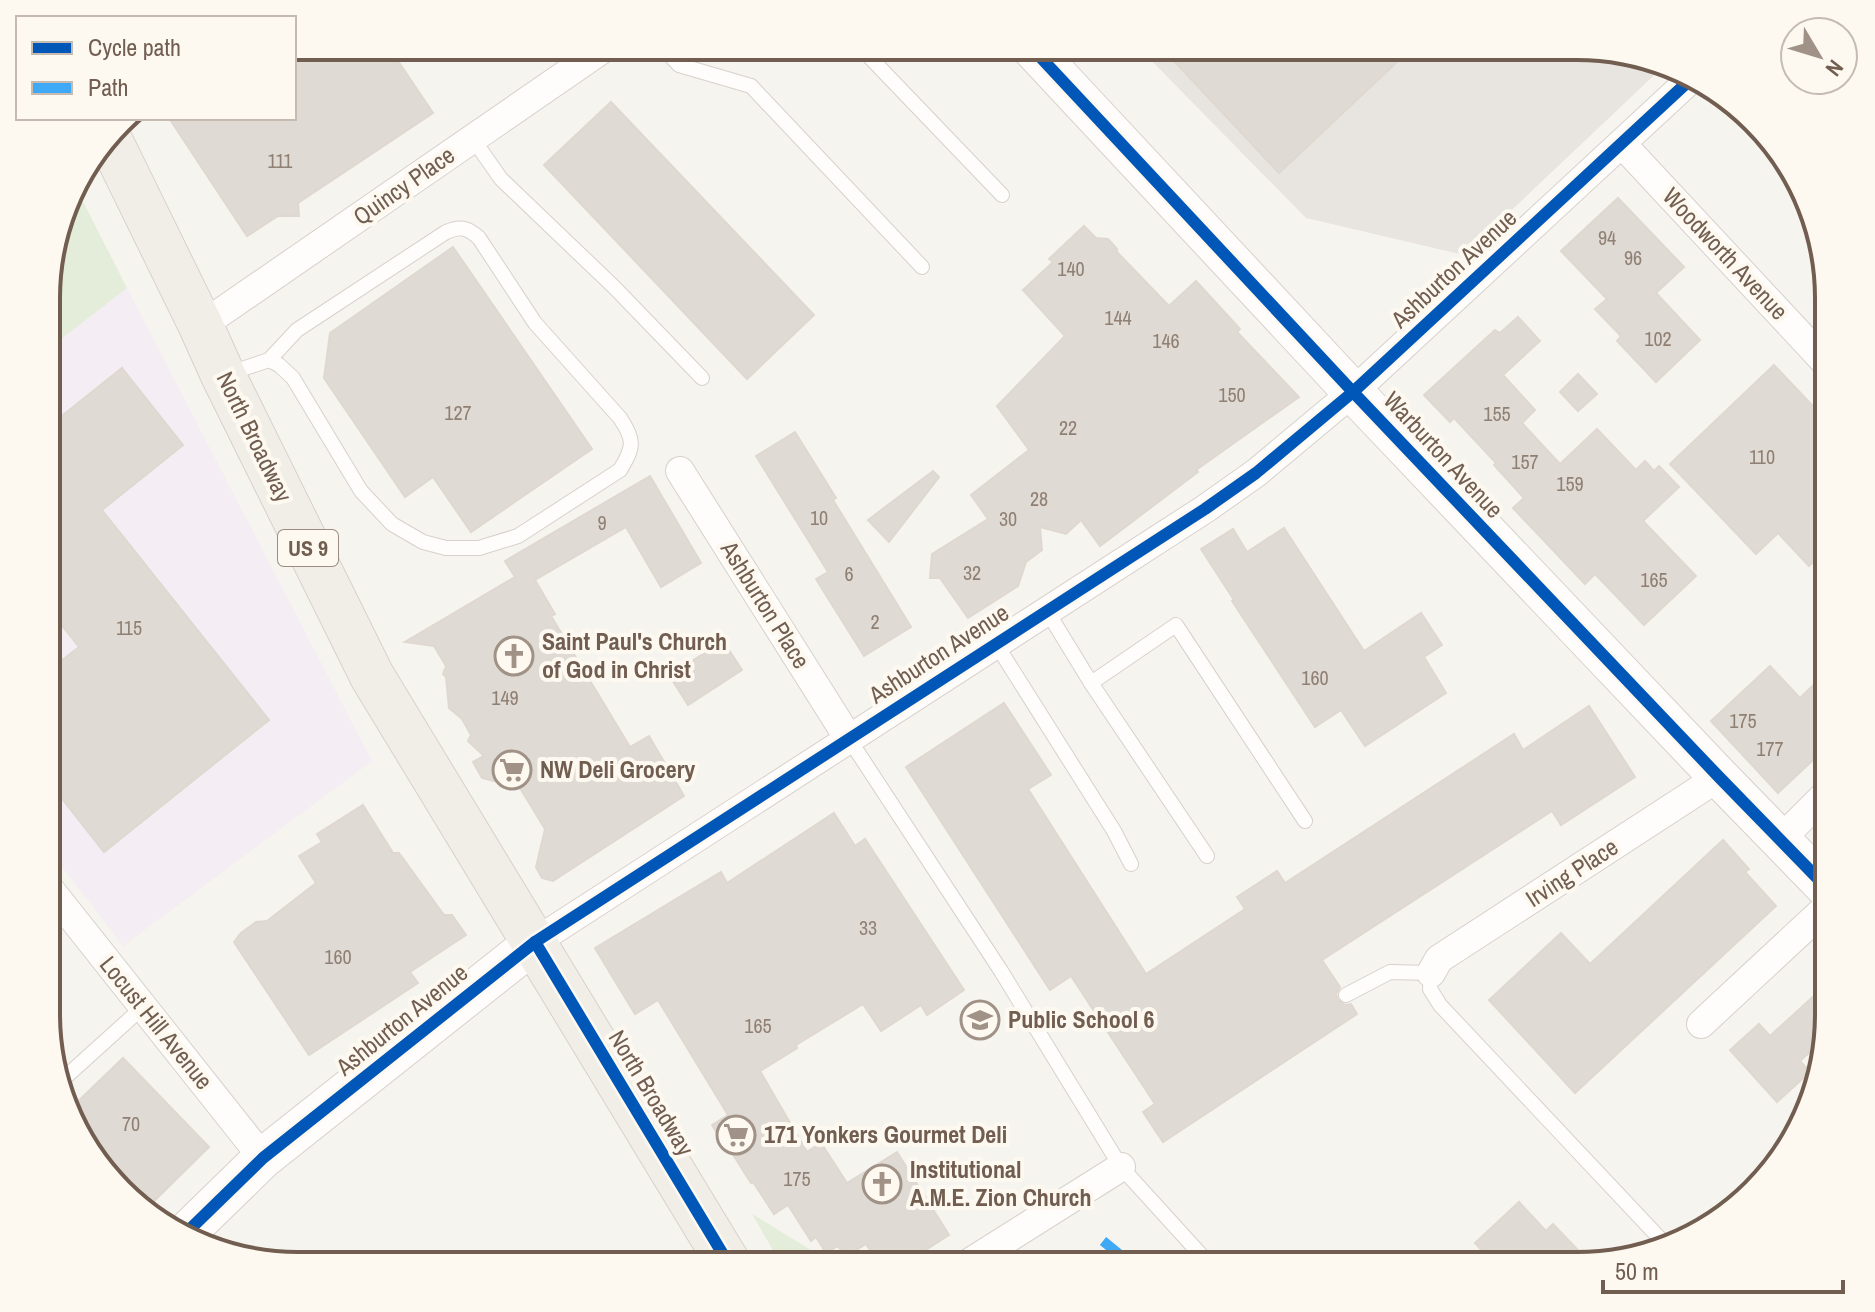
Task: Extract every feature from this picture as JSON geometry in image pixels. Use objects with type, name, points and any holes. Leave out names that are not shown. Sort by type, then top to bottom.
[{"type":"main road","name":"North Broadway","points":[[114,148],[372,676],[721,1251]]},
{"type":"street","name":"Quincy Place","points":[[201,326],[585,61]]},
{"type":"street","name":"Warburton Avenue","points":[[1044,61],[1353,392],[1814,874]]},
{"type":"street","name":"Ashburton Avenue","points":[[192,1227],[263,1158],[535,942],[1256,473],[1353,392],[1684,86]]},
{"type":"street","name":"Woodworth Avenue","points":[[1622,144],[1814,350]]},
{"type":"street","name":"Ashburton Place","points":[[680,471],[849,739]]},
{"type":"street","name":"Irving Place","points":[[1431,973],[1439,959],[1719,777]]},
{"type":"street","points":[[1781,839],[1814,806]]},
{"type":"street","name":"Locust Hill Avenue","points":[[61,903],[263,1158]]},
{"type":"street","points":[[1701,1024],[1814,919]]},
{"type":"street","points":[[987,1252],[1121,1167]]},
{"type":"lane","points":[[675,61],[679,65],[751,86],[922,267]]},
{"type":"lane","points":[[873,61],[1002,195]]},
{"type":"lane","points":[[473,139],[501,179],[614,287],[702,378]]},
{"type":"lane","points":[[223,375],[269,360],[297,330],[446,232],[458,227],[470,229],[535,323],[620,418],[631,434],[631,452],[620,470],[518,536],[479,548],[446,548],[423,542],[392,524],[361,491],[293,378],[269,360]]},
{"type":"lane","points":[[1047,611],[1091,683],[1207,856]]},
{"type":"lane","points":[[1091,683],[1176,625],[1305,821]]},
{"type":"lane","points":[[996,644],[1114,831],[1131,864]]},
{"type":"lane","points":[[849,739],[1001,971],[1121,1167],[1198,1252]]},
{"type":"lane","points":[[1346,995],[1390,972],[1431,973],[1430,989],[1440,1005],[1659,1237]]},
{"type":"lane","points":[[68,1075],[143,1007]]},
{"type":"shaded area","points":[[1152,61],[1592,61],[1656,74],[1464,255],[1306,218]]},
{"type":"shaded area","points":[[127,288],[372,761],[123,946],[61,866],[60,340]]},
{"type":"green space","points":[[82,199],[127,288],[60,340],[62,267],[68,237]]},
{"type":"green space","points":[[752,1214],[813,1251],[774,1251]]},
{"type":"building","points":[[296,61],[398,61],[433,113],[298,203],[299,216],[278,216],[247,236],[170,120],[296,120]]},
{"type":"building","points":[[1174,61],[1398,61],[1279,173]]},
{"type":"building","points":[[611,102],[814,315],[747,379],[544,165]]},
{"type":"building","points":[[1618,198],[1684,267],[1656,293],[1700,340],[1656,382],[1617,341],[1621,336],[1595,309],[1607,299],[1561,251]]},
{"type":"building","points":[[1084,226],[1096,238],[1108,239],[1169,306],[1196,281],[1240,329],[1237,332],[1299,397],[1196,470],[1198,472],[1100,546],[1081,520],[1066,534],[1040,527],[1042,550],[1026,562],[1018,586],[968,618],[940,578],[930,578],[932,554],[988,519],[971,495],[1029,450],[997,406],[1065,336],[1023,290],[1053,262],[1049,259]]},
{"type":"building","points":[[453,247],[592,449],[471,532],[433,477],[405,497],[324,378],[330,333]]},
{"type":"building","points":[[1518,317],[1540,341],[1503,375],[1535,410],[1522,423],[1560,464],[1597,429],[1636,470],[1645,461],[1654,471],[1659,466],[1679,487],[1643,521],[1696,576],[1644,625],[1595,574],[1585,584],[1513,508],[1524,498],[1494,465],[1496,463],[1454,418],[1450,422],[1424,395],[1495,330],[1500,333]]},
{"type":"building","points":[[1774,365],[1814,407],[1814,561],[1809,566],[1778,533],[1756,554],[1670,464]]},
{"type":"building","points":[[122,368],[183,445],[102,510],[269,720],[104,852],[61,797],[60,661],[79,647],[60,624],[60,417]]},
{"type":"building","points":[[1578,374],[1597,394],[1578,411],[1560,392]]},
{"type":"building","points":[[795,432],[911,627],[864,656],[816,579],[828,572],[756,456]]},
{"type":"building","points":[[933,471],[939,477],[889,542],[868,520]]},
{"type":"building","points":[[650,476],[701,563],[661,587],[626,527],[535,580],[555,614],[551,616],[630,747],[649,736],[684,796],[553,881],[542,878],[536,867],[545,829],[520,788],[482,778],[473,762],[484,756],[468,741],[471,735],[462,719],[449,708],[446,677],[443,674],[446,666],[434,646],[405,642],[515,577],[505,561]]},
{"type":"building","points":[[1284,528],[1364,651],[1421,613],[1442,645],[1424,657],[1446,693],[1365,746],[1341,710],[1315,727],[1201,549],[1233,529],[1247,552]]},
{"type":"building","points":[[719,644],[723,650],[727,647],[742,670],[688,705],[669,675]]},
{"type":"building","points":[[1770,666],[1800,698],[1814,684],[1814,759],[1778,793],[1711,721]]},
{"type":"building","points":[[1004,703],[1051,775],[1028,789],[1146,974],[1245,909],[1237,897],[1277,871],[1285,883],[1514,734],[1523,750],[1589,706],[1635,777],[1561,825],[1552,811],[1322,960],[1340,987],[1336,994],[1338,1000],[1345,1005],[1351,1004],[1357,1014],[1163,1142],[1143,1112],[1155,1104],[1071,976],[1050,990],[906,767]]},
{"type":"building","points":[[363,805],[393,853],[399,853],[444,915],[452,915],[466,935],[410,972],[418,983],[309,1055],[234,942],[256,922],[267,921],[316,883],[299,856],[322,842],[317,834]]},
{"type":"building","points":[[834,813],[855,846],[865,839],[964,990],[927,1015],[921,1005],[881,1031],[863,1004],[760,1071],[807,1152],[821,1143],[847,1183],[897,1152],[949,1235],[923,1251],[871,1251],[866,1244],[854,1251],[841,1251],[838,1246],[825,1251],[816,1237],[811,1241],[788,1205],[774,1214],[712,1125],[728,1115],[658,1000],[635,1014],[595,948],[721,872],[727,883]]},
{"type":"building","points":[[1723,840],[1749,869],[1745,872],[1776,906],[1575,1093],[1489,1000],[1561,933],[1590,964]]},
{"type":"building","points":[[1814,996],[1812,1050],[1800,1061],[1808,1070],[1807,1075],[1777,1102],[1730,1050],[1759,1024],[1770,1036]]},
{"type":"building","points":[[123,1058],[209,1147],[153,1203],[109,1159],[78,1102]]},
{"type":"building","points":[[1519,1202],[1546,1231],[1553,1224],[1579,1252],[1483,1252],[1475,1243]]},
{"type":"marked path","points":[[1103,1241],[1116,1252]]},
{"type":"cycle path","points":[[1044,61],[1353,392],[1814,875]]},
{"type":"cycle path","points":[[192,1227],[263,1158],[535,942],[1256,473],[1353,392],[1684,86]]},
{"type":"cycle path","points":[[535,942],[721,1251]]},
{"type":"place","name":"Saint Paul's Church of God in Christ","points":[[514,656]]},
{"type":"place","name":"NW Deli Grocery","points":[[512,770]]},
{"type":"place","name":"Public School 6","points":[[980,1020]]},
{"type":"place","name":"171 Yonkers Gourmet Deli","points":[[736,1135]]},
{"type":"place","name":"Institutional A.M.E. Zion Church","points":[[882,1184]]}]
